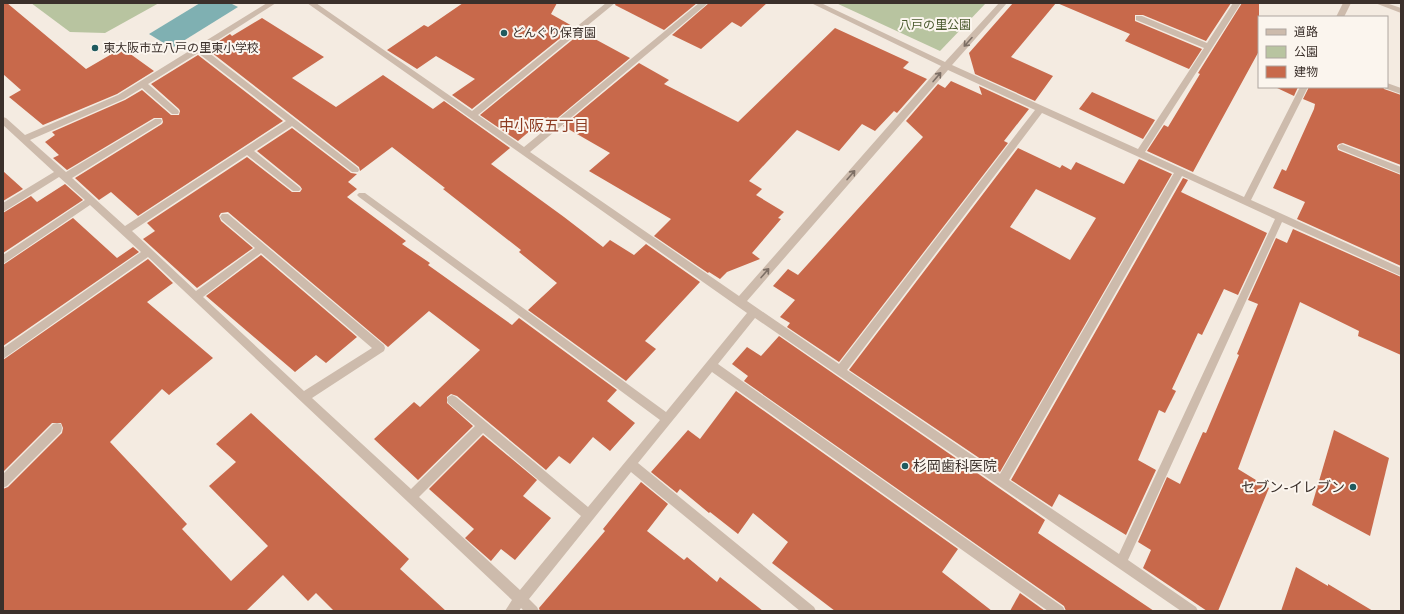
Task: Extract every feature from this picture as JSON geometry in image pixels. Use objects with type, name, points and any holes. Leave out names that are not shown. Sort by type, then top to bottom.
[{"type":"street","points":[[24,139],[121,96],[272,3]]},
{"type":"street","points":[[311,3],[754,312],[1192,611]]},
{"type":"street","points":[[472,115],[611,3]]},
{"type":"street","points":[[524,152],[704,3]]},
{"type":"street","points":[[815,3],[947,66],[1401,272]]},
{"type":"street","points":[[740,302],[1003,3]]},
{"type":"street","points":[[1140,153],[1236,3]]},
{"type":"street","points":[[1340,16],[1347,3]]},
{"type":"street","points":[[1379,3],[1401,10]]},
{"type":"street","points":[[1139,18],[1209,47]]},
{"type":"street","points":[[198,49],[355,170]]},
{"type":"street","points":[[142,84],[175,112]]},
{"type":"street","points":[[1388,86],[1401,91]]},
{"type":"street","points":[[1246,201],[1303,88]]},
{"type":"street","points":[[840,371],[1041,108]]},
{"type":"street","points":[[3,120],[196,296],[533,611]]},
{"type":"street","points":[[3,208],[158,122]]},
{"type":"street","points":[[125,231],[291,122]]},
{"type":"street","points":[[1342,147],[1401,171]]},
{"type":"street","points":[[247,150],[296,189]]},
{"type":"street","points":[[1002,482],[1180,171]]},
{"type":"street","points":[[362,195],[667,419]]},
{"type":"street","points":[[3,260],[91,200]]},
{"type":"street","points":[[225,217],[380,348],[304,397]]},
{"type":"street","points":[[1121,563],[1280,217]]},
{"type":"street","points":[[196,296],[261,248]]},
{"type":"street","points":[[3,354],[148,252]]},
{"type":"street","points":[[511,611],[754,312]]},
{"type":"street","points":[[711,365],[1059,611]]},
{"type":"street","points":[[452,400],[589,516]]},
{"type":"street","points":[[411,497],[482,426]]},
{"type":"street","points":[[3,482],[57,428]]},
{"type":"street","points":[[630,464],[810,611]]},
{"type":"green space","points":[[31,3],[159,3],[105,33],[70,32]]},
{"type":"green space","name":"八戸の里公園","points":[[836,3],[986,3],[940,51]]},
{"type":"water","points":[[200,3],[230,3],[238,7],[172,48],[149,34]]},
{"type":"building","points":[[3,3],[7,3],[86,69],[122,48],[154,71],[117,94],[43,125],[9,97],[21,90],[3,74]]},
{"type":"building","points":[[463,3],[557,3],[551,14],[574,27],[472,109],[452,95],[475,79],[436,56],[417,69],[387,50],[424,25],[428,27]]},
{"type":"building","points":[[616,3],[697,3],[664,30],[615,5]]},
{"type":"building","points":[[709,3],[767,3],[741,27],[732,22],[701,49],[672,35]]},
{"type":"building","points":[[1013,3],[1056,3],[1011,57],[1053,76],[1035,101],[975,74],[969,53]]},
{"type":"building","points":[[1057,3],[1231,3],[1206,41],[1143,15],[1135,15],[1135,21],[1202,49],[1189,69],[1125,41],[1130,34]]},
{"type":"building","points":[[1242,3],[1259,3],[1258,53],[1193,172],[1147,151],[1164,125],[1168,127],[1200,74],[1198,73]]},
{"type":"building","points":[[262,18],[324,57],[292,78],[336,107],[383,75],[433,109],[444,101],[510,148],[491,164],[603,247],[610,240],[634,255],[646,244],[700,282],[645,341],[656,349],[626,381],[528,310],[557,283],[519,252],[521,250],[443,189],[445,188],[392,147],[360,171],[359,167],[207,49],[230,34],[232,36]]},
{"type":"building","points":[[835,28],[909,62],[903,68],[927,79],[897,113],[894,111],[875,131],[862,124],[839,151],[797,130],[749,181],[762,189],[756,195],[784,212],[778,218],[781,219],[752,253],[760,259],[727,272],[720,279],[709,272],[708,273],[654,236],[671,219],[589,171],[610,153],[563,126],[639,63],[669,80],[664,84],[738,122]]},
{"type":"building","points":[[582,32],[630,58],[554,121],[548,117],[518,141],[480,115]]},
{"type":"building","points":[[198,55],[283,121],[138,216],[111,192],[99,200],[75,178],[162,124],[162,118],[154,118],[67,170],[53,158],[59,155],[45,142],[55,135],[52,132],[125,100],[142,90],[171,115],[179,115],[179,109],[151,84]]},
{"type":"building","points":[[951,81],[982,95],[979,86],[1029,109],[1004,141],[1008,143],[839,362],[787,327],[790,323],[780,317],[795,300],[773,286],[788,269],[798,275],[923,137],[906,121],[938,84],[945,88]]},
{"type":"building","points":[[1277,88],[1298,88],[1294,96]]},
{"type":"building","points":[[1308,88],[1384,88],[1401,95],[1401,165],[1343,143],[1337,146],[1338,150],[1401,175],[1401,266],[1297,219],[1305,202],[1273,188],[1282,169],[1286,171],[1314,109],[1315,104],[1303,99]]},
{"type":"building","points":[[1092,92],[1155,120],[1143,139],[1079,109]]},
{"type":"building","points":[[292,128],[351,173],[357,174],[348,182],[357,189],[347,197],[406,241],[402,244],[430,263],[428,265],[512,325],[519,318],[617,390],[607,401],[635,423],[610,451],[593,437],[570,464],[559,456],[546,470],[457,396],[451,394],[447,397],[447,403],[473,426],[418,480],[374,439],[414,402],[420,407],[480,350],[429,311],[388,347],[228,212],[221,213],[219,216],[221,221],[253,248],[197,288],[143,239],[155,231],[147,223],[247,157],[292,192],[300,192],[302,189],[300,186],[257,151]]},
{"type":"building","points":[[1018,148],[1060,168],[1062,165],[1071,170],[1076,162],[1124,184],[1139,159],[1172,174],[1000,472],[849,370]],"holes":[[[1036,189],[1096,218],[1070,260],[1010,227]]]},
{"type":"building","points":[[3,171],[23,189],[3,201]]},
{"type":"building","points":[[1183,178],[1188,180],[1181,192],[1267,233],[1238,295],[1224,289],[1202,335],[1198,333],[1172,389],[1176,391],[1165,413],[1159,410],[1138,460],[1156,470],[1126,535],[1059,494],[1052,507],[1011,480]]},
{"type":"building","points":[[65,184],[83,200],[3,253],[3,213],[31,196],[37,202]]},
{"type":"building","points":[[73,218],[117,258],[133,247],[139,252],[3,346],[3,265]]},
{"type":"building","points":[[1293,229],[1401,277],[1401,355],[1358,336],[1359,331],[1300,302],[1238,469],[1269,488],[1218,611],[1207,611],[1143,568],[1151,550],[1138,542],[1167,477],[1180,484],[1203,432],[1206,433],[1239,355],[1237,354],[1258,304],[1248,300],[1276,238],[1287,243]]},
{"type":"building","points":[[261,255],[357,337],[326,363],[316,355],[295,372],[206,296]]},
{"type":"building","points":[[148,259],[173,283],[147,302],[213,358],[169,395],[162,389],[110,442],[187,524],[182,529],[231,581],[268,546],[209,486],[236,462],[216,444],[251,413],[409,559],[400,569],[446,611],[334,611],[316,593],[308,601],[283,575],[246,611],[3,611],[3,489],[8,487],[62,433],[63,428],[61,423],[52,423],[3,472],[3,360]]},
{"type":"building","points":[[779,336],[1045,520],[1038,533],[1154,611],[1066,611],[1064,606],[744,381],[748,376],[732,364],[747,347],[761,356]]},
{"type":"building","points":[[736,391],[958,549],[942,572],[992,611],[835,611],[772,563],[788,542],[753,513],[738,534],[680,489],[677,493],[651,472],[688,430],[700,439]]},
{"type":"building","points":[[1334,430],[1389,458],[1370,536],[1312,505]]},
{"type":"building","points":[[483,435],[537,480],[523,496],[551,518],[515,560],[501,549],[491,561],[465,538],[474,529],[429,489]]},
{"type":"building","points":[[641,482],[668,504],[647,531],[684,560],[687,557],[717,582],[720,577],[763,611],[540,611],[539,608],[605,531],[603,529]]},
{"type":"building","points":[[1296,567],[1328,586],[1328,584],[1373,611],[1281,611]]},
{"type":"building","points":[[1020,593],[1045,611],[1010,611]]},
{"type":"place","name":"どんぐり保育園","points":[[504,33]]},
{"type":"place","name":"東大阪市立八戸の里東小学校","points":[[95,48]]},
{"type":"place","name":"杉岡歯科医院","points":[[905,466]]},
{"type":"place","name":"セブン-イレブン","points":[[1353,487]]},
{"type":"district","name":"中小阪五丁目","points":[[544,126]]}]
